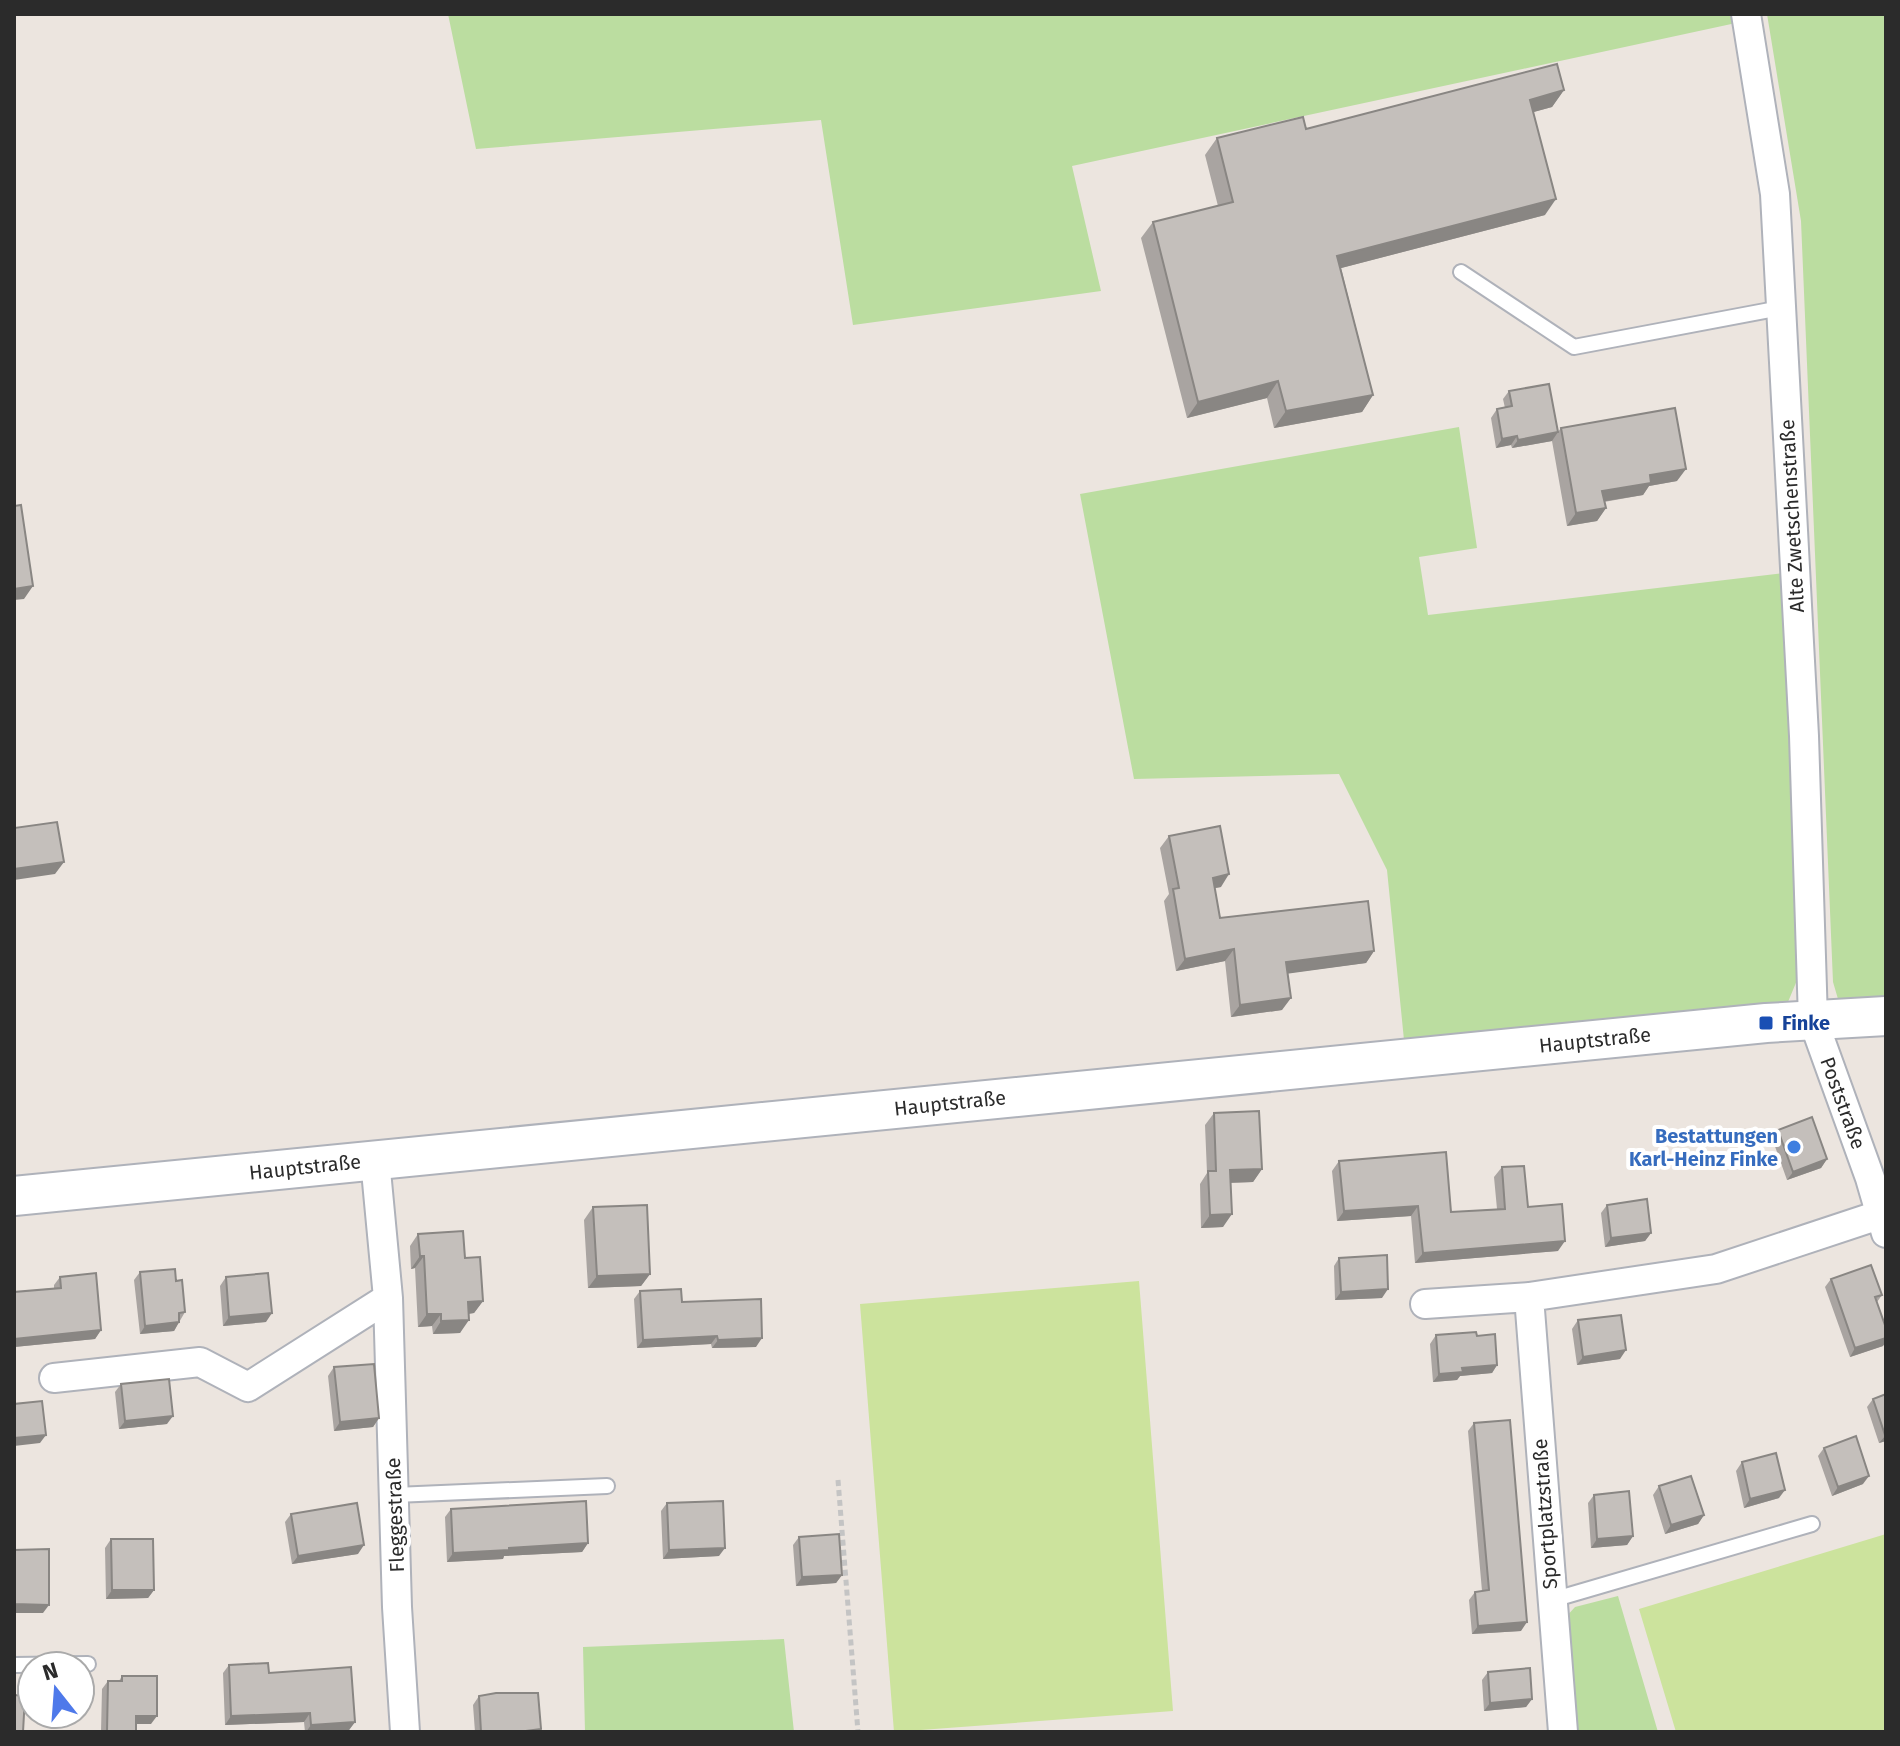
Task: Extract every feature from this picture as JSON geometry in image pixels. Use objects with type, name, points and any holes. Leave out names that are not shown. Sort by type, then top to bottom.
[{"type":"main road","name":"Hauptstraße","points":[[14,1196],[1813,1020],[1886,1016]]},
{"type":"street","name":"Alte Zwetschenstraße","points":[[1746,14],[1775,194],[1804,736],[1813,1020]]},
{"type":"street","name":"Poststraße","points":[[1813,1020],[1878,1175],[1883,1224]]},
{"type":"street","name":"Fleggestraße","points":[[375,1160],[388,1298],[397,1607],[405,1732]]},
{"type":"street","points":[[1425,1304],[1529,1297],[1716,1269],[1883,1224]]},
{"type":"street","name":"Sportplatzstraße","points":[[1529,1297],[1563,1732]]},
{"type":"street","points":[[54,1378],[200,1362],[248,1387],[388,1298]]},
{"type":"lane","points":[[1461,272],[1574,347],[1781,308]]},
{"type":"lane","points":[[395,1495],[607,1486]]},
{"type":"lane","points":[[1552,1600],[1812,1524]]},
{"type":"path","points":[[838,1480],[858,1732]]},
{"type":"green space","points":[[448,14],[1735,14],[1736,23],[1072,166],[1101,291],[853,325],[821,120],[476,149]]},
{"type":"green space","points":[[1767,14],[1886,14],[1886,996],[1838,999],[1833,982],[1801,221]]},
{"type":"green space","points":[[1459,427],[1477,548],[1419,557],[1428,615],[1785,573],[1800,973],[1788,1002],[1404,1040],[1387,870],[1339,774],[1134,779],[1080,494]]},
{"type":"green space","points":[[1139,1281],[1173,1711],[894,1732],[860,1304]]},
{"type":"green space","points":[[1886,1534],[1886,1732],[1676,1732],[1639,1609]]},
{"type":"green space","points":[[1618,1596],[1658,1732],[1575,1732],[1565,1618],[1575,1607]]},
{"type":"green space","points":[[784,1639],[794,1732],[585,1732],[583,1647]]},
{"type":"building","points":[[1557,64],[1564,90],[1530,100],[1556,199],[1337,256],[1373,395],[1286,411],[1278,381],[1198,402],[1153,222],[1233,202],[1217,138],[1303,117],[1306,129]]},
{"type":"building","points":[[1549,384],[1558,432],[1518,440],[1517,436],[1502,439],[1497,409],[1512,406],[1509,391]]},
{"type":"building","points":[[1675,408],[1686,469],[1650,475],[1651,483],[1602,491],[1606,508],[1576,513],[1561,428]]},
{"type":"building","points":[[21,505],[33,586],[14,589],[14,506]]},
{"type":"building","points":[[57,822],[64,862],[14,869],[14,828]]},
{"type":"building","points":[[1220,826],[1229,874],[1213,878],[1220,918],[1368,901],[1374,951],[1286,962],[1291,998],[1240,1005],[1234,949],[1185,959],[1173,889],[1179,888],[1169,836]]},
{"type":"building","points":[[1259,1111],[1262,1169],[1230,1170],[1232,1214],[1210,1215],[1208,1171],[1216,1171],[1214,1113]]},
{"type":"building","points":[[1812,1117],[1827,1159],[1793,1172],[1778,1130]]},
{"type":"building","points":[[1446,1152],[1451,1212],[1505,1209],[1502,1167],[1524,1166],[1528,1207],[1562,1204],[1565,1241],[1423,1253],[1418,1206],[1344,1211],[1339,1161]]},
{"type":"building","points":[[1647,1199],[1651,1233],[1611,1238],[1607,1205]]},
{"type":"building","points":[[647,1205],[650,1274],[597,1276],[593,1207]]},
{"type":"building","points":[[463,1231],[465,1258],[480,1257],[483,1301],[468,1302],[469,1320],[441,1321],[441,1314],[427,1314],[424,1256],[420,1256],[418,1234]]},
{"type":"building","points":[[1387,1255],[1388,1289],[1341,1292],[1339,1258]]},
{"type":"building","points":[[1871,1265],[1882,1295],[1875,1297],[1886,1328],[1886,1338],[1855,1348],[1831,1279]]},
{"type":"building","points":[[175,1269],[176,1281],[182,1280],[185,1312],[179,1313],[179,1322],[145,1326],[140,1272]]},
{"type":"building","points":[[96,1273],[101,1330],[14,1339],[14,1292],[61,1288],[60,1277]]},
{"type":"building","points":[[268,1273],[272,1313],[229,1317],[226,1277]]},
{"type":"building","points":[[681,1289],[682,1302],[761,1299],[762,1338],[718,1340],[717,1336],[643,1340],[640,1291]]},
{"type":"building","points":[[1621,1315],[1626,1350],[1583,1357],[1578,1320]]},
{"type":"building","points":[[1476,1332],[1477,1336],[1495,1334],[1497,1365],[1462,1368],[1463,1372],[1439,1374],[1436,1335]]},
{"type":"building","points":[[374,1364],[379,1418],[340,1422],[334,1367]]},
{"type":"building","points":[[169,1379],[173,1416],[125,1421],[121,1384]]},
{"type":"building","points":[[1886,1394],[1886,1435],[1885,1435],[1873,1399]]},
{"type":"building","points":[[42,1401],[46,1435],[14,1438],[14,1404]]},
{"type":"building","points":[[1510,1420],[1527,1622],[1478,1626],[1475,1592],[1489,1590],[1474,1423]]},
{"type":"building","points":[[1856,1436],[1869,1476],[1838,1487],[1824,1448]]},
{"type":"building","points":[[1776,1453],[1785,1490],[1750,1499],[1742,1462]]},
{"type":"building","points":[[1691,1476],[1704,1515],[1671,1525],[1659,1486]]},
{"type":"building","points":[[1629,1491],[1633,1536],[1597,1539],[1594,1495]]},
{"type":"building","points":[[586,1501],[588,1543],[453,1553],[451,1509]]},
{"type":"building","points":[[723,1501],[725,1548],[669,1550],[667,1503]]},
{"type":"building","points":[[357,1503],[364,1545],[298,1556],[291,1514]]},
{"type":"building","points":[[839,1534],[842,1575],[802,1577],[799,1537]]},
{"type":"building","points":[[111,1539],[153,1539],[154,1590],[112,1590]]},
{"type":"building","points":[[49,1549],[49,1605],[14,1604],[14,1550]]},
{"type":"building","points":[[268,1663],[269,1673],[351,1667],[355,1722],[311,1725],[310,1713],[231,1716],[229,1665]]},
{"type":"building","points":[[1530,1668],[1532,1699],[1490,1703],[1488,1672]]},
{"type":"building","points":[[122,1676],[157,1676],[157,1716],[136,1716],[136,1732],[107,1732],[108,1681],[122,1681]]},
{"type":"building","points":[[538,1693],[541,1729],[481,1732],[479,1696]]},
{"type":"building","points":[[14,1695],[16,1730],[23,1730],[14,1732]]},
{"type":"place","name":"Finke","points":[[1766,1023]]},
{"type":"place","name":"Bestattungen Karl-Heinz Finke","points":[[1794,1147]]}]
